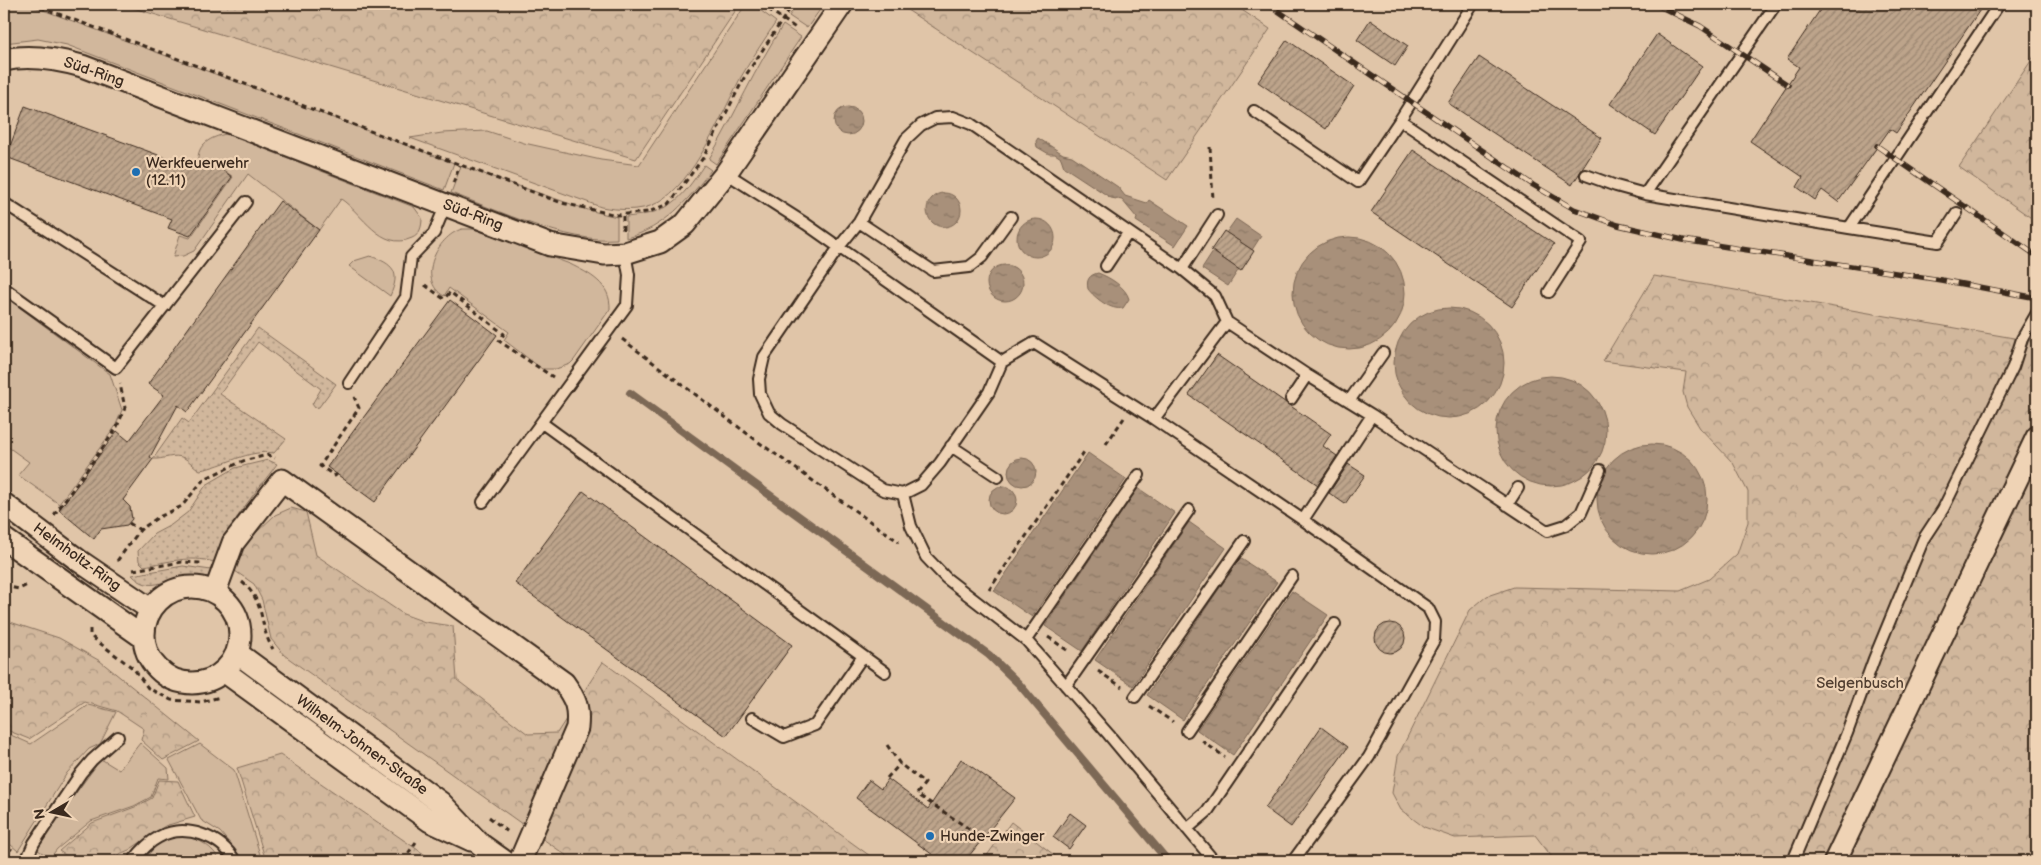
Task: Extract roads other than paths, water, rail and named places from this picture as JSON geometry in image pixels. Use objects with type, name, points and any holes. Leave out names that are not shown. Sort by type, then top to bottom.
[{"type":"street","name":"Süd-Ring","points":[[4,60],[35,57],[60,60],[82,66],[550,245],[604,254],[626,253],[660,242],[685,224],[726,173],[842,4]]},
{"type":"street","points":[[1834,861],[2037,436]]},
{"type":"street","points":[[215,592],[233,543],[282,480],[564,683],[573,695],[579,710],[577,728],[520,861]]},
{"type":"street","name":"Helmholtz-Ring","points":[[4,504],[150,610]]},
{"type":"street","name":"Helmholtz-Ring","points":[[4,539],[144,638]]},
{"type":"street","points":[[197,587],[215,592],[232,605],[240,626],[240,646],[225,672],[210,680],[199,683],[183,682],[156,666],[147,654],[144,630],[150,610],[161,597],[177,588],[197,587]]},
{"type":"street","name":"Wilhelm-Johnen-Straße","points":[[237,653],[441,803],[480,844]]},
{"type":"street","name":"Wilhelm-Johnen-Straße","points":[[225,672],[430,821],[480,844],[504,861]]},
{"type":"lane","points":[[1254,111],[1358,182],[1400,120],[1473,4]]},
{"type":"lane","points":[[1645,194],[1776,4]]},
{"type":"lane","points":[[1849,228],[1999,4]]},
{"type":"lane","points":[[1293,861],[1369,757],[1434,640],[1435,622],[1428,608],[1154,419],[1034,343],[1002,362],[989,392],[951,446],[921,485],[903,494],[883,490],[782,424],[769,413],[760,394],[759,379],[764,357],[839,247],[859,222],[906,139],[921,126],[935,118],[953,117],[971,124],[1182,269],[1214,296],[1227,322],[1547,531],[1566,525],[1581,513],[1600,470]]},
{"type":"lane","points":[[1400,120],[1582,242],[1549,292]]},
{"type":"lane","points":[[726,173],[839,247],[1002,362]]},
{"type":"lane","points":[[1586,175],[1645,194],[1938,242],[1957,213]]},
{"type":"lane","points":[[4,288],[116,368],[246,202]]},
{"type":"lane","points":[[4,203],[165,306]]},
{"type":"lane","points":[[348,383],[406,297],[412,257],[434,233],[446,204]]},
{"type":"lane","points":[[1182,269],[1217,215]]},
{"type":"lane","points":[[859,222],[933,271],[969,267],[982,257],[1011,217]]},
{"type":"lane","points":[[1106,266],[1128,233]]},
{"type":"lane","points":[[483,502],[627,305],[629,274],[626,253]]},
{"type":"lane","points":[[1793,861],[1847,733],[1874,659],[1924,538],[1943,509],[2013,367],[2022,339],[2037,313]]},
{"type":"lane","points":[[1154,419],[1227,322]]},
{"type":"lane","points":[[1349,401],[1383,353]]},
{"type":"lane","points":[[1291,399],[1307,375]]},
{"type":"lane","points":[[1303,520],[1372,415]]},
{"type":"lane","points":[[542,423],[885,672]]},
{"type":"lane","points":[[951,446],[998,477]]},
{"type":"lane","points":[[1026,640],[1140,475]]},
{"type":"lane","points":[[1507,505],[1518,488]]},
{"type":"lane","points":[[903,494],[911,526],[926,557],[946,578],[1026,640],[1214,861]]},
{"type":"lane","points":[[1066,686],[1189,510]]},
{"type":"lane","points":[[1135,697],[1244,541]]},
{"type":"lane","points":[[1187,730],[1292,576]]},
{"type":"lane","points":[[1187,829],[1207,812],[1335,624]]},
{"type":"lane","points":[[752,718],[784,737],[815,725],[863,656]]},
{"type":"lane","points":[[26,861],[34,843],[81,773],[92,760],[118,737]]},
{"type":"lane","points":[[133,861],[149,844],[160,836],[176,832],[193,832],[208,836],[222,845],[234,861]]},
{"type":"water","points":[[848,107],[858,111],[862,121],[858,131],[848,135],[838,131],[834,121],[838,111]]},
{"type":"water","points":[[1038,138],[1063,154],[1072,156],[1118,187],[1125,196],[1147,203],[1149,200],[1188,226],[1175,246],[1136,221],[1137,218],[1122,200],[1111,198],[1064,167],[1061,158],[1037,147],[1036,141]]},
{"type":"water","points":[[944,193],[956,198],[961,210],[956,222],[944,227],[932,222],[927,210],[932,198]]},
{"type":"water","points":[[1036,219],[1049,225],[1055,238],[1049,251],[1036,257],[1023,251],[1017,238],[1023,225]]},
{"type":"water","points":[[1236,219],[1261,236],[1252,250],[1226,233]]},
{"type":"water","points":[[1349,237],[1370,242],[1388,254],[1400,272],[1405,293],[1400,314],[1388,332],[1370,344],[1349,349],[1328,344],[1310,332],[1298,314],[1293,293],[1298,272],[1310,254],[1328,242]]},
{"type":"water","points":[[1213,252],[1239,269],[1228,286],[1202,269]]},
{"type":"water","points":[[1005,265],[1012,266],[1018,270],[1022,276],[1022,290],[1018,296],[1012,300],[1005,301],[998,300],[992,296],[988,290],[987,283],[988,276],[992,270],[998,266]]},
{"type":"water","points":[[1098,273],[1112,280],[1124,290],[1129,299],[1123,308],[1108,306],[1088,289],[1087,283],[1089,278]]},
{"type":"water","points":[[1449,308],[1470,312],[1488,324],[1500,342],[1504,363],[1500,384],[1488,402],[1470,414],[1449,418],[1428,414],[1410,402],[1398,384],[1394,363],[1398,342],[1410,324],[1428,312]]},
{"type":"water","points":[[1551,376],[1572,380],[1590,392],[1602,410],[1606,431],[1602,452],[1590,470],[1572,482],[1551,486],[1530,482],[1512,470],[1500,452],[1496,431],[1500,410],[1512,392],[1530,380]]},
{"type":"water","points":[[1652,444],[1673,448],[1691,460],[1703,478],[1707,499],[1703,520],[1691,538],[1673,550],[1652,554],[1631,550],[1613,538],[1601,520],[1597,499],[1601,478],[1613,460],[1631,448]]},
{"type":"water","points":[[1088,453],[1126,479],[1032,617],[994,591]]},
{"type":"water","points":[[1022,458],[1032,462],[1036,472],[1032,482],[1022,486],[1012,482],[1008,472],[1012,462]]},
{"type":"water","points":[[1003,486],[1013,490],[1017,500],[1013,510],[1003,514],[993,510],[989,500],[993,490]]},
{"type":"water","points":[[1138,488],[1175,513],[1082,651],[1045,626]]},
{"type":"water","points":[[1189,522],[1226,548],[1133,686],[1095,660]]},
{"type":"water","points":[[1240,558],[1277,582],[1183,720],[1147,695]]},
{"type":"water","points":[[1292,591],[1328,615],[1233,755],[1197,730]]},
{"type":"waterway","points":[[630,393],[989,655],[1019,684],[1168,861]]},
{"type":"railway","points":[[1268,4],[1533,185],[1574,209],[1618,225],[1683,240],[1941,280],[2037,298]]},
{"type":"railway","points":[[1655,4],[1700,26],[1788,85]]},
{"type":"railway","points":[[1877,146],[2037,256]]},
{"type":"place","name":"Werkfeuerwehr (12.11)","points":[[136,172]]},
{"type":"place","name":"Hunde-Zwinger","points":[[930,836]]},
{"type":"park label","name":"Selgenbusch","points":[[1860,683]]}]
